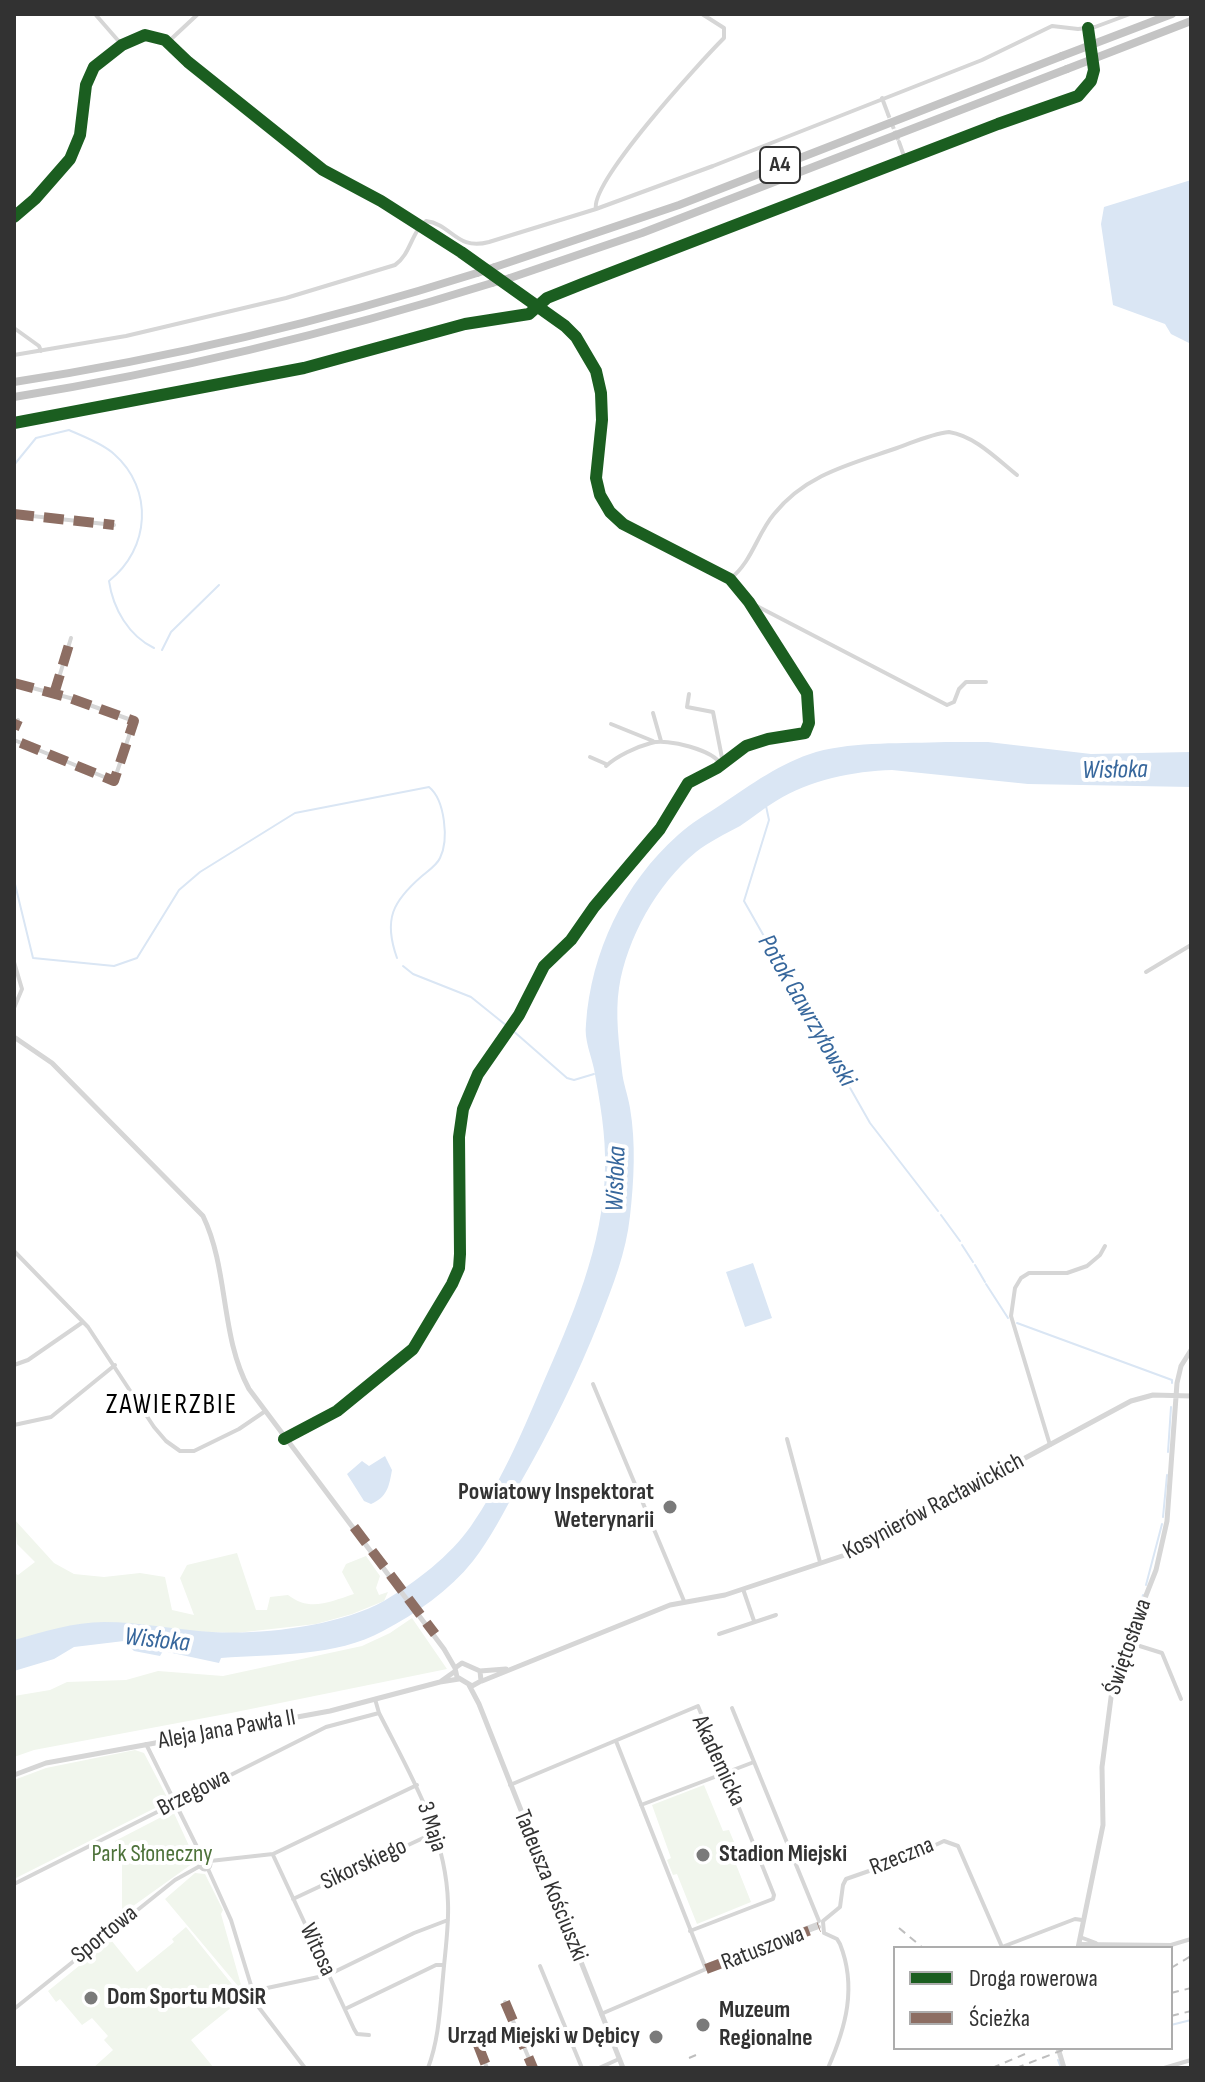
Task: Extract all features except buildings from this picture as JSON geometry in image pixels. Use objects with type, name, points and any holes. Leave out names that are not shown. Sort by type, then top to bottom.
[{"type":"highway","name":"A4","points":[[14,382],[252,335],[341,313],[477,273],[679,205],[1172,14]]},
{"type":"highway","name":"A4","points":[[14,397],[265,347],[510,278],[683,218],[1191,21]]},
{"type":"street","points":[[95,14],[122,45]]},
{"type":"street","points":[[168,42],[198,14]]},
{"type":"street","points":[[596,209],[594,200],[619,158],[724,38],[721,24],[702,14]]},
{"type":"street","points":[[14,355],[126,336],[286,298],[395,265],[404,257],[419,226],[430,221],[465,243],[474,245],[596,209],[982,60],[1052,26],[1088,28],[1130,14]]},
{"type":"street","points":[[14,423],[304,368],[465,324],[529,314],[547,298],[582,284],[1070,99],[1083,92],[1094,70],[1088,28]]},
{"type":"street","points":[[14,217],[35,199],[70,159],[80,135],[88,75],[94,67],[122,45],[145,35],[168,42],[188,62],[323,170],[381,201],[419,226],[537,306],[576,337],[596,371],[601,393],[602,420],[596,478],[600,495],[610,512],[623,524],[730,579],[749,602],[807,693],[809,728],[805,733],[752,743],[722,764],[694,778],[684,787],[660,829],[600,899],[571,940],[544,966],[523,1008],[478,1074],[465,1103],[460,1126],[462,1218],[459,1268],[420,1340],[407,1355],[346,1405],[284,1439]]},
{"type":"street","points":[[882,98],[888,114]]},
{"type":"street","points":[[899,142],[905,159]]},
{"type":"street","points":[[14,328],[39,346],[41,351]]},
{"type":"street","points":[[730,579],[742,569],[770,519],[785,501],[802,486],[837,468],[949,432],[980,447],[1017,475]]},
{"type":"street","points":[[14,514],[114,525]]},
{"type":"street","points":[[749,602],[947,705],[954,702],[959,689],[966,682],[986,682]]},
{"type":"street","points":[[54,694],[71,638]]},
{"type":"street","points":[[14,683],[134,721],[114,781],[14,740]]},
{"type":"street","points":[[689,694],[687,707],[713,712],[722,764]]},
{"type":"street","points":[[653,713],[659,742]]},
{"type":"street","points":[[14,729],[18,720]]},
{"type":"street","points":[[611,724],[659,742],[712,754],[722,764]]},
{"type":"street","points":[[590,757],[607,765],[659,742]]},
{"type":"street","points":[[1146,972],[1191,945]]},
{"type":"street","points":[[14,962],[22,989],[14,1008]]},
{"type":"street","points":[[14,1037],[52,1063],[203,1216],[212,1241],[240,1373],[264,1412],[444,1649],[459,1679],[469,1685],[480,1683]]},
{"type":"street","points":[[1050,1445],[1011,1316],[1015,1288],[1025,1274],[1067,1273],[1092,1263],[1105,1246]]},
{"type":"street","points":[[14,1251],[84,1322],[154,1427],[180,1451],[188,1453],[211,1443],[264,1412]]},
{"type":"street","points":[[14,1365],[28,1360],[84,1322]]},
{"type":"street","name":"Świętosława","points":[[1078,1946],[1103,1825],[1102,1776],[1109,1708],[1117,1669],[1150,1587],[1164,1537],[1171,1489],[1176,1395],[1181,1366],[1191,1350]]},
{"type":"street","points":[[14,1425],[51,1417],[115,1365]]},
{"type":"street","points":[[593,1384],[684,1601]]},
{"type":"street","name":"Kosynierów Racławickich","points":[[480,1683],[684,1601],[743,1589],[821,1565],[1138,1398],[1191,1396]]},
{"type":"street","points":[[787,1439],[821,1565]]},
{"type":"street","points":[[743,1589],[754,1622]]},
{"type":"street","points":[[719,1634],[776,1615]]},
{"type":"street","points":[[1127,1642],[1162,1653],[1181,1699]]},
{"type":"street","points":[[444,1649],[462,1663],[480,1671]]},
{"type":"street","name":"Aleja Jana Pawła II","points":[[440,1682],[462,1663]]},
{"type":"street","name":"Kosynierów Racławickich","points":[[480,1671],[511,1669]]},
{"type":"street","name":"Tadeusza Kościuszki","points":[[479,1704],[480,1671]]},
{"type":"street","name":"Aleja Jana Pawła II","points":[[14,1775],[46,1763],[317,1713],[459,1679]]},
{"type":"street","name":"Tadeusza Kościuszki","points":[[469,1685],[623,2068]]},
{"type":"street","name":"3 Maja","points":[[375,1699],[436,1832],[446,1875],[448,1920],[444,1965],[437,2033],[428,2068]]},
{"type":"street","name":"Akademicka","points":[[510,1785],[698,1706],[774,1897],[690,1931]]},
{"type":"street","points":[[732,1708],[824,1933],[837,1939],[840,1944],[849,1979],[846,2018],[828,2068]]},
{"type":"street","name":"Brzegowa","points":[[14,1884],[326,1727],[379,1713]]},
{"type":"street","points":[[615,1740],[706,1969]]},
{"type":"street","points":[[146,1744],[203,1859],[210,1861],[273,1854],[417,1785]]},
{"type":"street","points":[[641,1805],[754,1762]]},
{"type":"street","name":"Sikorskiego","points":[[293,1899],[436,1832]]},
{"type":"street","name":"Rzeczna","points":[[820,1924],[840,1907],[846,1879],[912,1856],[944,1841],[958,1846],[1002,1946]]},
{"type":"street","name":"Witosa","points":[[273,1854],[357,2034],[369,2035]]},
{"type":"street","points":[[203,1859],[200,1866],[208,1869]]},
{"type":"street","points":[[210,1861],[208,1869],[227,1908],[257,2005],[305,2068]]},
{"type":"street","name":"Sportowa","points":[[14,2009],[175,1880],[200,1866]]},
{"type":"street","name":"Rzeczna","points":[[1005,1946],[1075,1919],[1082,1920]]},
{"type":"street","points":[[252,1992],[328,1975],[448,1920]]},
{"type":"street","name":"Ratuszowa","points":[[601,2014],[706,1969],[710,1964],[820,1924]]},
{"type":"street","points":[[1080,1937],[1098,1944]]},
{"type":"street","points":[[1078,1946],[1171,1945],[1191,1939]]},
{"type":"street","points":[[345,2009],[436,1965],[444,1965]]},
{"type":"street","points":[[540,1966],[582,2068]]},
{"type":"street","points":[[505,2002],[533,2068]]},
{"type":"street","points":[[478,2045],[487,2068]]},
{"type":"street","points":[[599,2068],[620,2059]]},
{"type":"street","points":[[1164,2068],[1191,2060]]},
{"type":"green space","points":[[14,1519],[54,1563],[74,1574],[104,1577],[140,1573],[165,1577],[172,1610],[194,1615],[180,1578],[187,1565],[237,1553],[256,1610],[267,1610],[270,1597],[288,1595],[312,1604],[354,1594],[342,1572],[346,1564],[366,1556],[380,1576],[376,1588],[379,1595],[388,1592],[384,1601],[316,1624],[236,1633],[70,1627],[14,1640],[14,1573],[18,1575],[35,1562],[17,1544]]},
{"type":"green space","points":[[412,1618],[447,1669],[34,1750],[14,1757],[14,1696],[50,1690],[67,1682],[126,1680],[158,1671],[223,1676],[362,1646]]},
{"type":"green space","points":[[135,1750],[144,1753],[169,1801],[14,1879],[14,1780],[46,1768]]},
{"type":"green space","name":"Stadion Miejski","points":[[704,1785],[723,1831],[729,1830],[739,1854],[733,1857],[751,1902],[697,1924],[677,1874],[673,1875],[667,1860],[671,1858],[652,1805]]},
{"type":"green space","name":"Park Słoneczny","points":[[173,1811],[196,1861],[122,1914],[122,1856],[115,1841]]},
{"type":"green space","name":"Park Słoneczny","points":[[195,1873],[205,1874],[223,1910],[221,1914],[243,1992],[165,1899]]},
{"type":"green space","points":[[186,1927],[243,1998],[191,2040],[214,2068],[93,2068],[113,2050],[104,2040],[108,2036],[92,2018],[82,2025],[60,1999],[56,2002],[48,1991],[111,1940],[137,1972],[174,1942],[172,1939]]},
{"type":"water","points":[[1191,180],[1191,344],[1171,334],[1165,324],[1113,305],[1101,224],[1104,207]]},
{"type":"water","name":"Wisłoka","points":[[988,742],[1091,754],[1191,752],[1191,787],[1028,784],[892,770],[862,772],[803,787],[696,852],[669,880],[646,913],[629,950],[619,988],[619,1040],[632,1121],[634,1162],[628,1230],[618,1269],[591,1341],[562,1404],[497,1524],[473,1561],[443,1592],[420,1609],[383,1631],[345,1646],[304,1653],[221,1658],[219,1663],[163,1651],[160,1656],[134,1651],[124,1641],[74,1647],[54,1659],[14,1671],[14,1640],[81,1624],[118,1622],[232,1633],[300,1627],[345,1617],[396,1594],[453,1548],[471,1526],[509,1459],[564,1335],[592,1254],[603,1197],[605,1156],[604,1131],[586,1024],[589,997],[603,945],[626,897],[659,854],[683,831],[790,762],[816,752],[848,746]]},
{"type":"water","points":[[753,1263],[772,1318],[745,1327],[726,1272]]},
{"type":"water","points":[[385,1456],[392,1470],[390,1482],[384,1495],[371,1504],[364,1501],[347,1474],[362,1461],[369,1466]]},
{"type":"waterway","points":[[14,465],[36,438],[69,430],[104,447],[127,468],[136,484],[142,519],[133,553],[109,581],[114,602],[130,629],[154,648]]},
{"type":"waterway","points":[[162,650],[171,632],[219,585]]},
{"type":"waterway","points":[[14,880],[33,958],[114,966],[137,958],[179,890],[200,872],[295,813],[429,787],[442,810],[445,831],[443,850],[437,863],[412,885],[393,912],[391,932],[397,958]]},
{"type":"waterway","name":"Potok Gawrzyłowski","points":[[766,806],[769,820],[744,901],[870,1123],[938,1211]]},
{"type":"waterway","points":[[403,966],[413,974],[471,997],[507,1026]]},
{"type":"waterway","points":[[511,1029],[567,1078],[574,1080],[594,1074]]},
{"type":"waterway","name":"Potok Gawrzyłowski","points":[[941,1215],[960,1241]]},
{"type":"waterway","name":"Potok Gawrzyłowski","points":[[962,1245],[973,1262]]},
{"type":"waterway","name":"Potok Gawrzyłowski","points":[[975,1265],[985,1282]]},
{"type":"waterway","name":"Potok Gawrzyłowski","points":[[986,1284],[1008,1318]]},
{"type":"waterway","name":"Potok Gawrzyłowski","points":[[1017,1323],[1172,1380],[1172,1383]]},
{"type":"waterway","name":"Potok Gawrzyłowski","points":[[1168,1452],[1171,1407]]},
{"type":"waterway","name":"Potok Gawrzyłowski","points":[[1163,1517],[1167,1475]]},
{"type":"waterway","name":"Potok Gawrzyłowski","points":[[1146,1585],[1162,1524]]},
{"type":"waterway","name":"Potok Gawrzyłowski","points":[[1116,1662],[1143,1595]]},
{"type":"waterway","points":[[1173,2024],[1191,2020]]},
{"type":"waterway","name":"Potok Gawrzyłowski","points":[[1058,2060],[1061,2068]]},
{"type":"tunnel","points":[[888,114],[899,142]]},
{"type":"railway","points":[[899,1928],[921,1946]]},
{"type":"railway","points":[[1173,1967],[1191,1956]]},
{"type":"railway","points":[[1173,1992],[1191,1988]]},
{"type":"railway","points":[[1173,2016],[1191,2011]]},
{"type":"railway","points":[[1016,2068],[1063,2050]]},
{"type":"railway","points":[[992,2068],[1025,2054]]},
{"type":"railway","points":[[689,2058],[696,2055]]},
{"type":"marked path","points":[[14,514],[114,525]]},
{"type":"marked path","points":[[54,694],[71,638]]},
{"type":"marked path","points":[[14,683],[70,698],[134,721],[114,781],[14,740]]},
{"type":"marked path","points":[[14,729],[18,720]]},
{"type":"marked path","points":[[354,1527],[435,1634]]},
{"type":"marked path","points":[[706,1969],[819,1927]]},
{"type":"marked path","points":[[505,2002],[533,2068]]},
{"type":"marked path","points":[[478,2045],[487,2068]]},
{"type":"cycle path","points":[[14,423],[304,368],[465,324],[529,314],[547,298],[582,284],[1078,96],[1091,81],[1094,70],[1088,28]]},
{"type":"cycle path","points":[[14,217],[35,199],[70,159],[80,135],[86,85],[94,67],[122,45],[145,35],[165,40],[323,170],[381,201],[461,252],[576,337],[596,371],[601,393],[602,420],[596,478],[600,495],[610,512],[623,524],[730,579],[749,602],[807,693],[809,723],[805,733],[746,746],[717,768],[688,783],[660,829],[594,907],[571,940],[544,966],[519,1015],[478,1074],[463,1109],[459,1137],[460,1254],[459,1268],[452,1284],[413,1349],[337,1411],[284,1439]]},
{"type":"place","name":"Powiatowy Inspektorat Weterynarii","points":[[670,1507]]},
{"type":"place","name":"Stadion Miejski","points":[[703,1855]]},
{"type":"place","name":"Dom Sportu MOSiR","points":[[91,1998]]},
{"type":"place","name":"Muzeum Regionalne","points":[[703,2025]]},
{"type":"place","name":"Urząd Miejski w Dębicy","points":[[656,2037]]},
{"type":"district","name":"ZAWIERZBIE","points":[[172,1406]]}]
